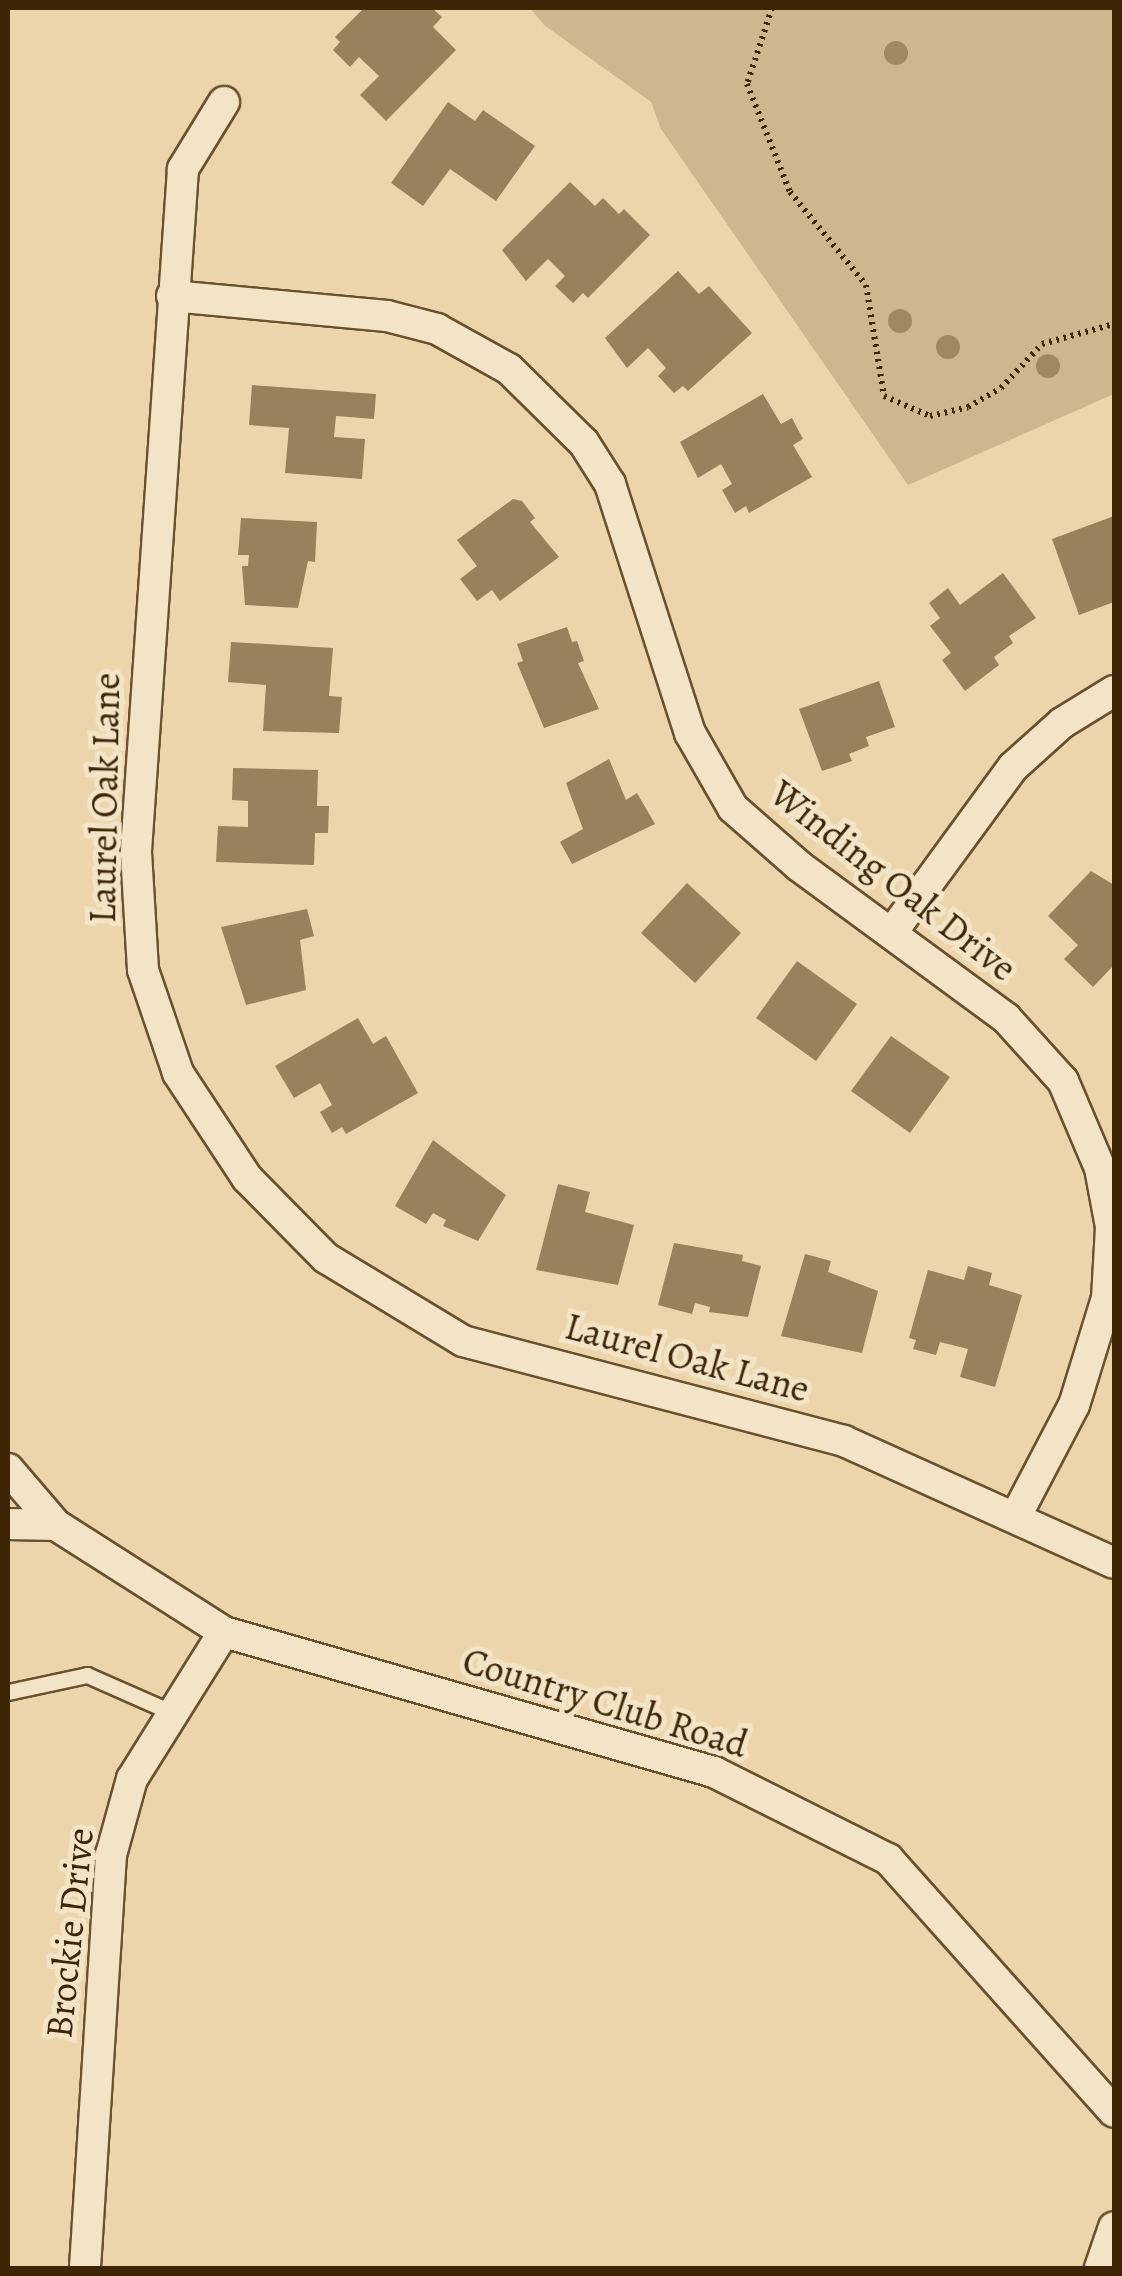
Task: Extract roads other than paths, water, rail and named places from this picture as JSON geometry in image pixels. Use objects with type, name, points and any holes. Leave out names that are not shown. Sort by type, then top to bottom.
[{"type":"street","name":"Laurel Oak Lane","points":[[224,102],[183,169],[136,852],[143,970],[178,1073],[247,1178],[326,1258],[463,1341],[844,1441],[1114,1564]]},
{"type":"street","name":"Winding Oak Drive","points":[[172,296],[387,316],[436,330],[509,369],[584,443],[610,484],[690,733],[725,796],[799,866],[893,931],[1036,1047],[1063,1080],[1100,1168],[1111,1227],[1107,1298],[1074,1405],[1015,1518]]},
{"type":"street","points":[[893,931],[1012,767],[1062,723],[1114,692]]},
{"type":"street","name":"Country Club Road","points":[[8,1469],[56,1525],[224,1632],[714,1772],[888,1858],[1114,2112]]},
{"type":"street","points":[[8,1524],[56,1525]]},
{"type":"street","name":"Brockie Drive","points":[[85,2268],[111,1856],[132,1779],[224,1632]]},
{"type":"street","points":[[1100,2268],[1114,2228]]},
{"type":"lane","points":[[8,1692],[87,1675],[173,1713]]}]
